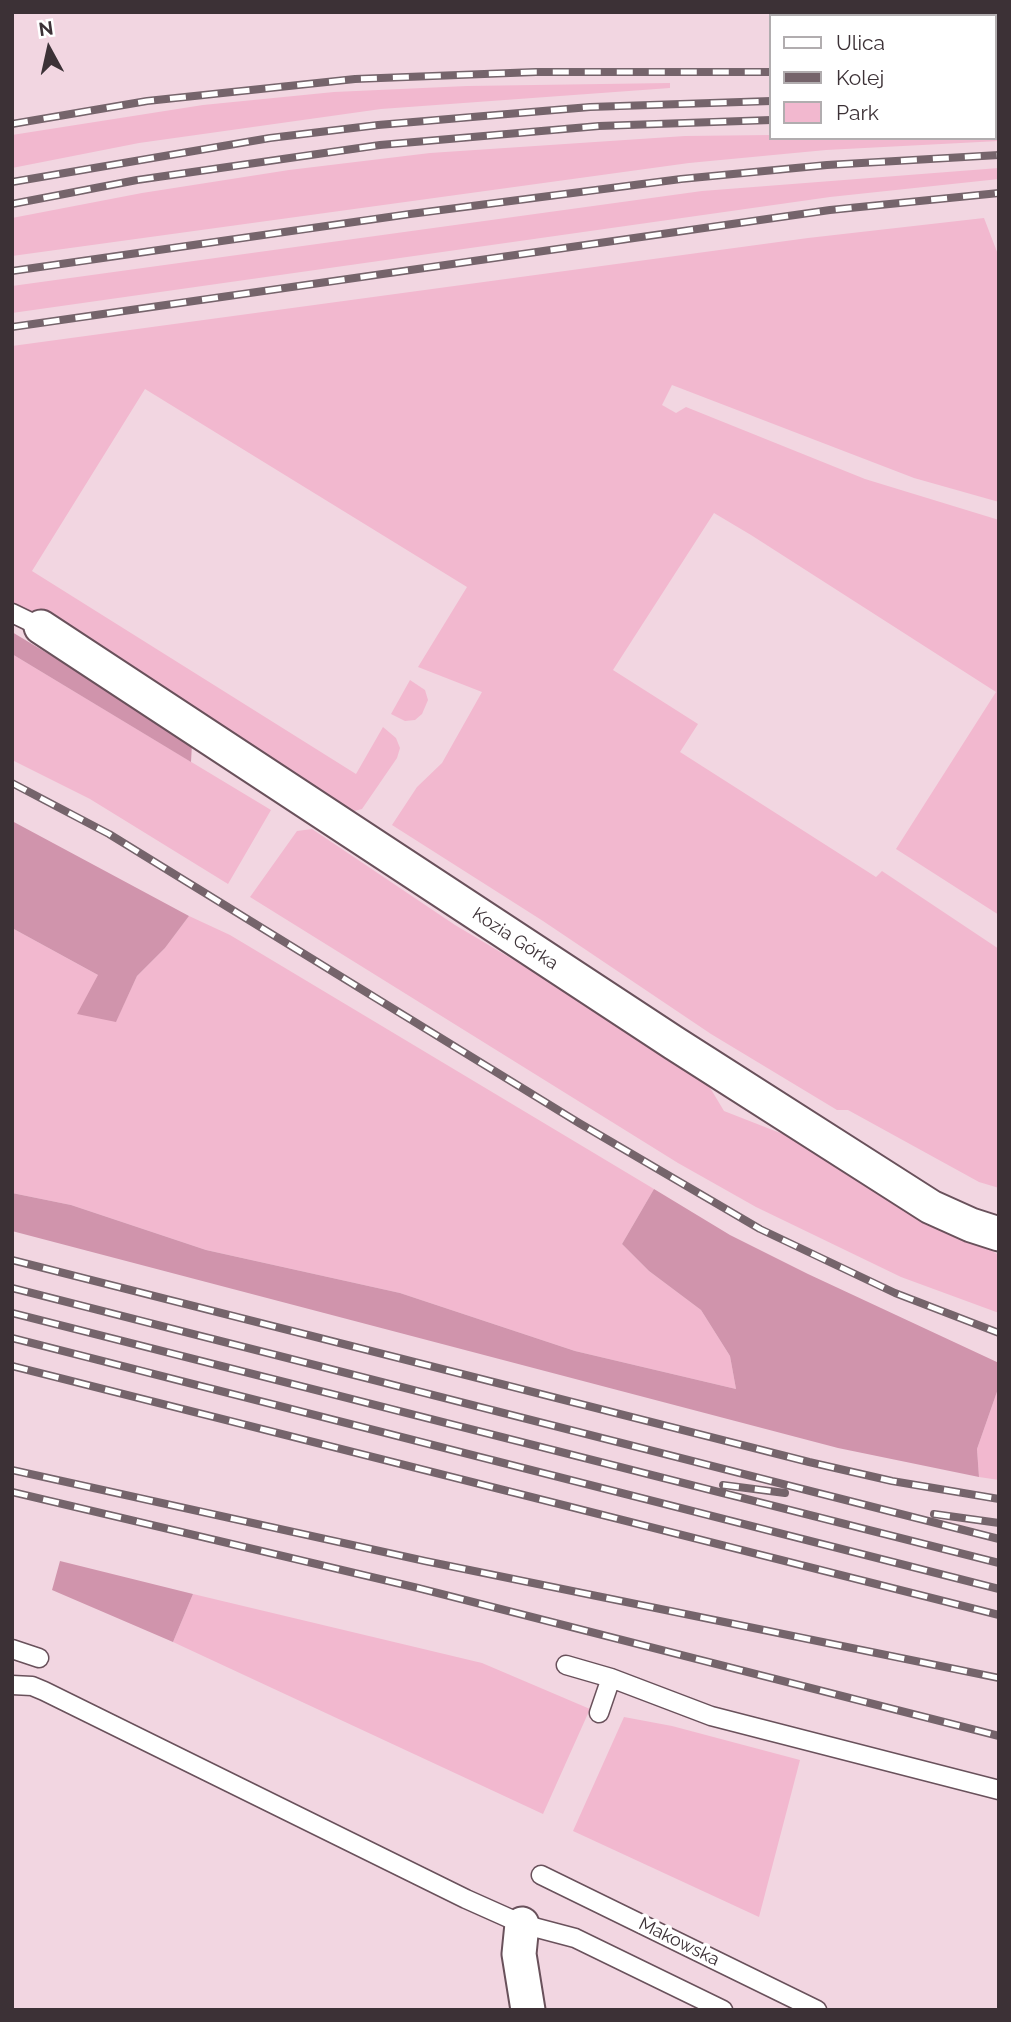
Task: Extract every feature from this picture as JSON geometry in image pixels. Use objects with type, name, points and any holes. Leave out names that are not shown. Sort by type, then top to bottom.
[{"type":"street","name":"Kozia Górka","points":[[27,620],[931,1207],[999,1234]]},
{"type":"street","points":[[522,1924],[519,1954],[528,2010]]},
{"type":"lane","points":[[12,1649],[39,1658]]},
{"type":"lane","points":[[566,1665],[611,1678],[711,1716],[999,1790]]},
{"type":"lane","points":[[599,1713],[611,1678]]},
{"type":"lane","points":[[12,1685],[32,1686],[44,1691],[522,1924],[575,1938],[723,2010]]},
{"type":"lane","name":"Makowska","points":[[541,1875],[817,2010]]},
{"type":"green space","points":[[670,83],[670,88],[381,109],[139,143],[12,168],[12,135],[203,105],[334,92],[467,86]]},
{"type":"green space","points":[[769,135],[769,140],[997,140],[999,135],[999,141],[826,150],[689,163],[12,256],[12,218],[142,193],[289,170],[430,153],[685,136]]},
{"type":"green space","points":[[999,168],[999,179],[830,197],[12,313],[12,286],[702,191]]},
{"type":"green space","points":[[984,218],[999,257],[999,502],[914,478],[672,385],[662,405],[676,413],[686,407],[865,479],[999,520],[999,915],[896,849],[996,692],[751,535],[714,513],[613,670],[698,724],[680,752],[876,877],[882,871],[999,949],[999,1188],[979,1182],[848,1110],[837,1110],[711,1034],[543,921],[392,825],[417,787],[442,763],[482,692],[418,667],[467,587],[145,389],[32,571],[356,774],[383,727],[396,738],[400,748],[397,758],[362,809],[350,812],[12,607],[12,346],[808,238]]},
{"type":"green space","points":[[12,654],[271,810],[228,884],[90,799],[12,760]]},
{"type":"green space","points":[[410,680],[425,690],[428,700],[422,714],[415,720],[405,721],[391,714]]},
{"type":"green space","points":[[312,829],[455,925],[700,1071],[724,1111],[793,1138],[999,1255],[999,1313],[901,1277],[756,1207],[678,1163],[250,897],[297,831]]},
{"type":"green space","points":[[189,916],[230,935],[654,1189],[622,1244],[649,1271],[701,1310],[730,1356],[736,1389],[575,1351],[400,1293],[206,1250],[71,1205],[12,1193],[12,928],[98,975],[116,1021],[137,976],[165,948]]},
{"type":"green space","points":[[999,1386],[999,1480],[979,1477],[977,1449]]},
{"type":"green space","points":[[193,1594],[482,1663],[590,1709],[543,1814],[173,1642]]},
{"type":"green space","points":[[624,1717],[672,1726],[800,1760],[759,1917],[573,1831]]},
{"type":"shaded area","points":[[12,632],[162,722],[192,744],[191,762],[12,654]]},
{"type":"shaded area","points":[[12,821],[189,916],[165,948],[137,976],[116,1022],[77,1014],[98,975],[12,928]]},
{"type":"shaded area","points":[[654,1189],[730,1235],[999,1363],[999,1386],[977,1449],[979,1477],[838,1448],[12,1231],[12,1193],[71,1205],[206,1250],[400,1293],[575,1351],[736,1389],[730,1356],[701,1310],[649,1271],[622,1244]]},
{"type":"shaded area","points":[[60,1561],[193,1594],[173,1642],[52,1590]]},
{"type":"railway","points":[[12,124],[147,101],[355,79],[536,72],[769,72]]},
{"type":"railway","points":[[12,182],[270,138],[378,125],[590,107],[769,101]]},
{"type":"railway","points":[[12,204],[137,180],[380,145],[599,126],[769,120]]},
{"type":"railway","points":[[12,271],[410,214],[681,179],[827,165],[999,155]]},
{"type":"railway","points":[[12,327],[830,210],[999,193]]},
{"type":"railway","points":[[12,783],[109,834],[579,1123],[760,1229],[895,1293],[999,1333]]},
{"type":"railway","points":[[12,1260],[809,1462],[892,1481],[999,1499]]},
{"type":"railway","points":[[12,1288],[999,1539]]},
{"type":"railway","points":[[12,1313],[999,1563]]},
{"type":"railway","points":[[12,1338],[999,1589]]},
{"type":"railway","points":[[12,1366],[999,1615]]},
{"type":"railway","points":[[12,1470],[425,1561],[999,1678]]},
{"type":"railway","points":[[723,1485],[785,1493]]},
{"type":"railway","points":[[12,1492],[418,1588],[999,1736]]},
{"type":"railway","points":[[934,1514],[999,1523]]}]
